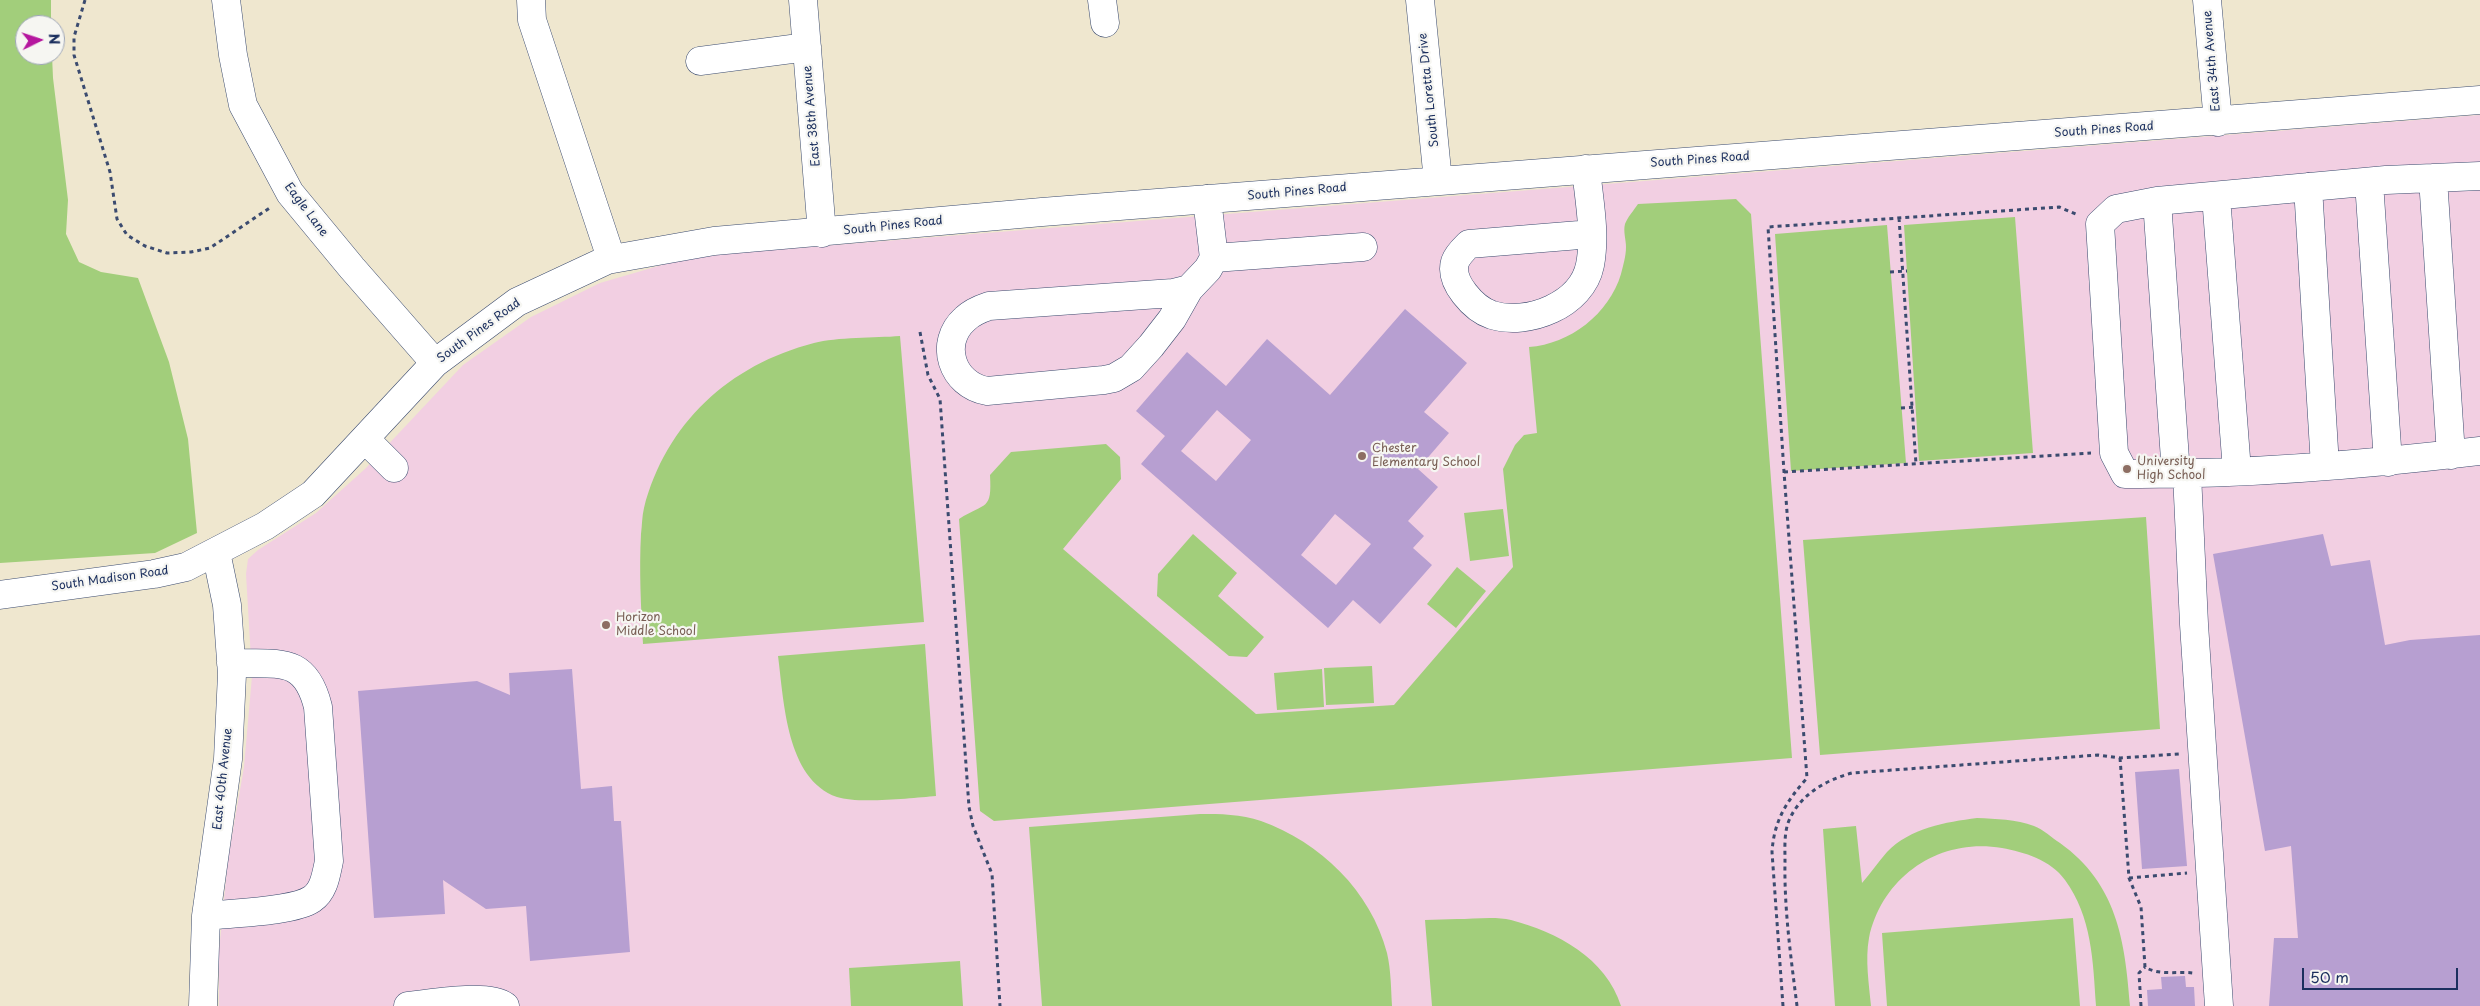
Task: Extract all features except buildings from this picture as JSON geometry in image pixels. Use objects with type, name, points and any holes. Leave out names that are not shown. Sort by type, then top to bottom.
[{"type":"street","name":"Eagle Lane","points":[[226,0],[232,55],[243,105],[290,193],[435,363]]},
{"type":"street","points":[[531,0],[532,20],[611,258],[607,260]]},
{"type":"street","name":"East 38th Avenue","points":[[803,0],[822,233]]},
{"type":"street","name":"South Loretta Drive","points":[[1420,0],[1438,181]]},
{"type":"street","name":"East 34th Avenue","points":[[2207,0],[2218,122]]},
{"type":"street","points":[[700,61],[807,48]]},
{"type":"street","name":"South Pines Road","points":[[216,552],[265,526],[313,494],[435,363],[517,302],[607,260],[714,241],[1208,199],[2218,122],[2480,100]]},
{"type":"street","points":[[1586,169],[1592,234],[1590,266],[1584,281],[1571,297],[1554,308],[1538,314],[1505,318],[1490,314],[1480,308],[1461,287],[1455,274],[1454,263],[1459,253],[1470,244],[1592,234]]},
{"type":"street","points":[[2480,176],[2369,182],[2157,201],[2116,209],[2100,224],[2114,453],[2126,474],[2182,474],[2388,462],[2480,451]]},
{"type":"street","points":[[2433,178],[2452,455]]},
{"type":"street","points":[[2369,182],[2388,462]]},
{"type":"street","points":[[2308,187],[2325,466]]},
{"type":"street","points":[[2216,196],[2237,471]]},
{"type":"street","points":[[1189,289],[1173,293],[989,306],[975,311],[964,319],[954,335],[951,345],[952,364],[962,378],[971,385],[987,390],[1076,384],[1114,378],[1131,368],[1172,319],[1189,289],[1208,270],[1214,258],[1208,199]]},
{"type":"street","points":[[2157,201],[2182,474],[2219,1006]]},
{"type":"street","points":[[1214,258],[1364,247]]},
{"type":"street","points":[[364,439],[394,468]]},
{"type":"street","name":"South Madison Road","points":[[0,594],[154,574],[186,567],[216,552]]},
{"type":"street","name":"East 40th Avenue","points":[[202,1006],[206,916],[228,759],[231,663],[227,605],[216,552]]},
{"type":"street","points":[[206,916],[296,906],[312,898],[324,884],[329,862],[318,707],[313,687],[303,672],[288,666],[231,663]]},
{"type":"street","points":[[408,1006],[484,1000],[498,1002],[505,1006]]},
{"type":"path","points":[[85,0],[74,36],[74,55],[110,172],[117,219],[128,235],[145,246],[167,253],[191,252],[210,248],[231,236],[290,193]]},
{"type":"path","points":[[1783,1006],[1772,852],[1774,834],[1787,800],[1807,778],[1768,227],[2059,207],[2100,224]]},
{"type":"path","points":[[1899,218],[1905,271],[1916,464]]},
{"type":"path","points":[[1890,272],[1905,271]]},
{"type":"path","points":[[920,332],[928,375],[940,400],[969,807],[973,826],[992,874],[1000,1006]]},
{"type":"path","points":[[1901,408],[1914,408]]},
{"type":"path","points":[[1784,472],[2023,455],[2114,453]]},
{"type":"path","points":[[1797,1006],[1784,875],[1785,843],[1788,823],[1800,804],[1816,788],[1833,778],[1852,773],[2098,755],[2120,758],[2202,752]]},
{"type":"path","points":[[2120,758],[2129,878],[2140,906],[2145,967]]},
{"type":"path","points":[[2129,878],[2210,870]]},
{"type":"path","points":[[2145,967],[2154,973],[2184,971],[2191,973]]},
{"type":"path","points":[[2141,1006],[2138,973],[2145,967]]},
{"type":"shaded area","points":[[2480,115],[2480,1006],[219,1006],[219,951],[228,859],[244,767],[252,676],[246,574],[248,559],[258,550],[316,513],[366,468],[463,365],[531,317],[600,283],[679,260],[733,253]]},
{"type":"green space","points":[[0,0],[51,0],[51,15],[15,15],[15,65],[52,65],[68,200],[66,234],[79,262],[101,272],[138,278],[169,362],[188,439],[197,533],[155,553],[0,563]]},
{"type":"green space","points":[[1736,199],[1751,214],[1792,758],[994,821],[980,811],[959,519],[985,504],[990,495],[990,475],[1011,452],[1106,444],[1120,457],[1121,479],[1063,549],[1256,714],[1394,705],[1513,567],[1503,469],[1515,445],[1524,435],[1537,433],[1529,347],[1544,345],[1573,333],[1597,314],[1607,302],[1621,274],[1624,261],[1626,247],[1625,224],[1638,204]]},
{"type":"green space","points":[[2015,217],[2033,453],[1919,461],[1904,225]]},
{"type":"green space","points":[[1887,225],[1906,463],[1791,471],[1775,234]]},
{"type":"green space","points":[[900,336],[924,622],[643,644],[640,562],[643,511],[654,477],[668,449],[685,424],[705,402],[729,382],[755,366],[783,353],[823,341]]},
{"type":"green space","points":[[1503,509],[1509,556],[1470,561],[1464,513]]},
{"type":"green space","points":[[2146,517],[2160,729],[1820,755],[1803,540]]},
{"type":"green space","points":[[1193,534],[1237,573],[1218,596],[1264,637],[1247,657],[1229,656],[1157,596],[1158,574]]},
{"type":"green space","points":[[1457,567],[1486,591],[1456,628],[1427,604]]},
{"type":"green space","points":[[925,644],[936,796],[858,800],[837,797],[820,788],[807,774],[791,737],[786,716],[778,656]]},
{"type":"green space","points":[[1372,666],[1374,703],[1326,705],[1324,668]]},
{"type":"green space","points":[[1322,669],[1324,707],[1277,710],[1274,673]]},
{"type":"green space","points":[[1200,814],[1238,816],[1261,821],[1283,830],[1323,856],[1340,872],[1369,909],[1379,930],[1387,953],[1392,1006],[1042,1006],[1029,827]]},
{"type":"green space","points":[[1977,818],[2013,821],[2037,827],[2079,859],[2094,876],[2106,895],[2121,936],[2130,1006],[2096,1006],[2092,956],[2086,924],[2074,894],[2059,873],[2045,862],[2028,855],[2002,848],[1979,846],[1957,849],[1936,855],[1900,879],[1887,896],[1876,916],[1869,938],[1867,963],[1871,1006],[1835,1006],[1823,829],[1856,826],[1862,883],[1887,852],[1906,837],[1941,824]]},
{"type":"green space","points":[[1491,918],[1511,920],[1528,925],[1562,940],[1578,950],[1604,974],[1614,989],[1621,1006],[1432,1006],[1425,920]]},
{"type":"green space","points":[[2073,918],[2080,1006],[1887,1006],[1882,933]]},
{"type":"green space","points":[[960,961],[963,1006],[851,1006],[849,968]]},
{"type":"place","name":"Chester Elementary School","points":[[1362,456]]},
{"type":"place","name":"University High School","points":[[2127,469]]},
{"type":"place","name":"Horizon Middle School","points":[[606,625]]}]
